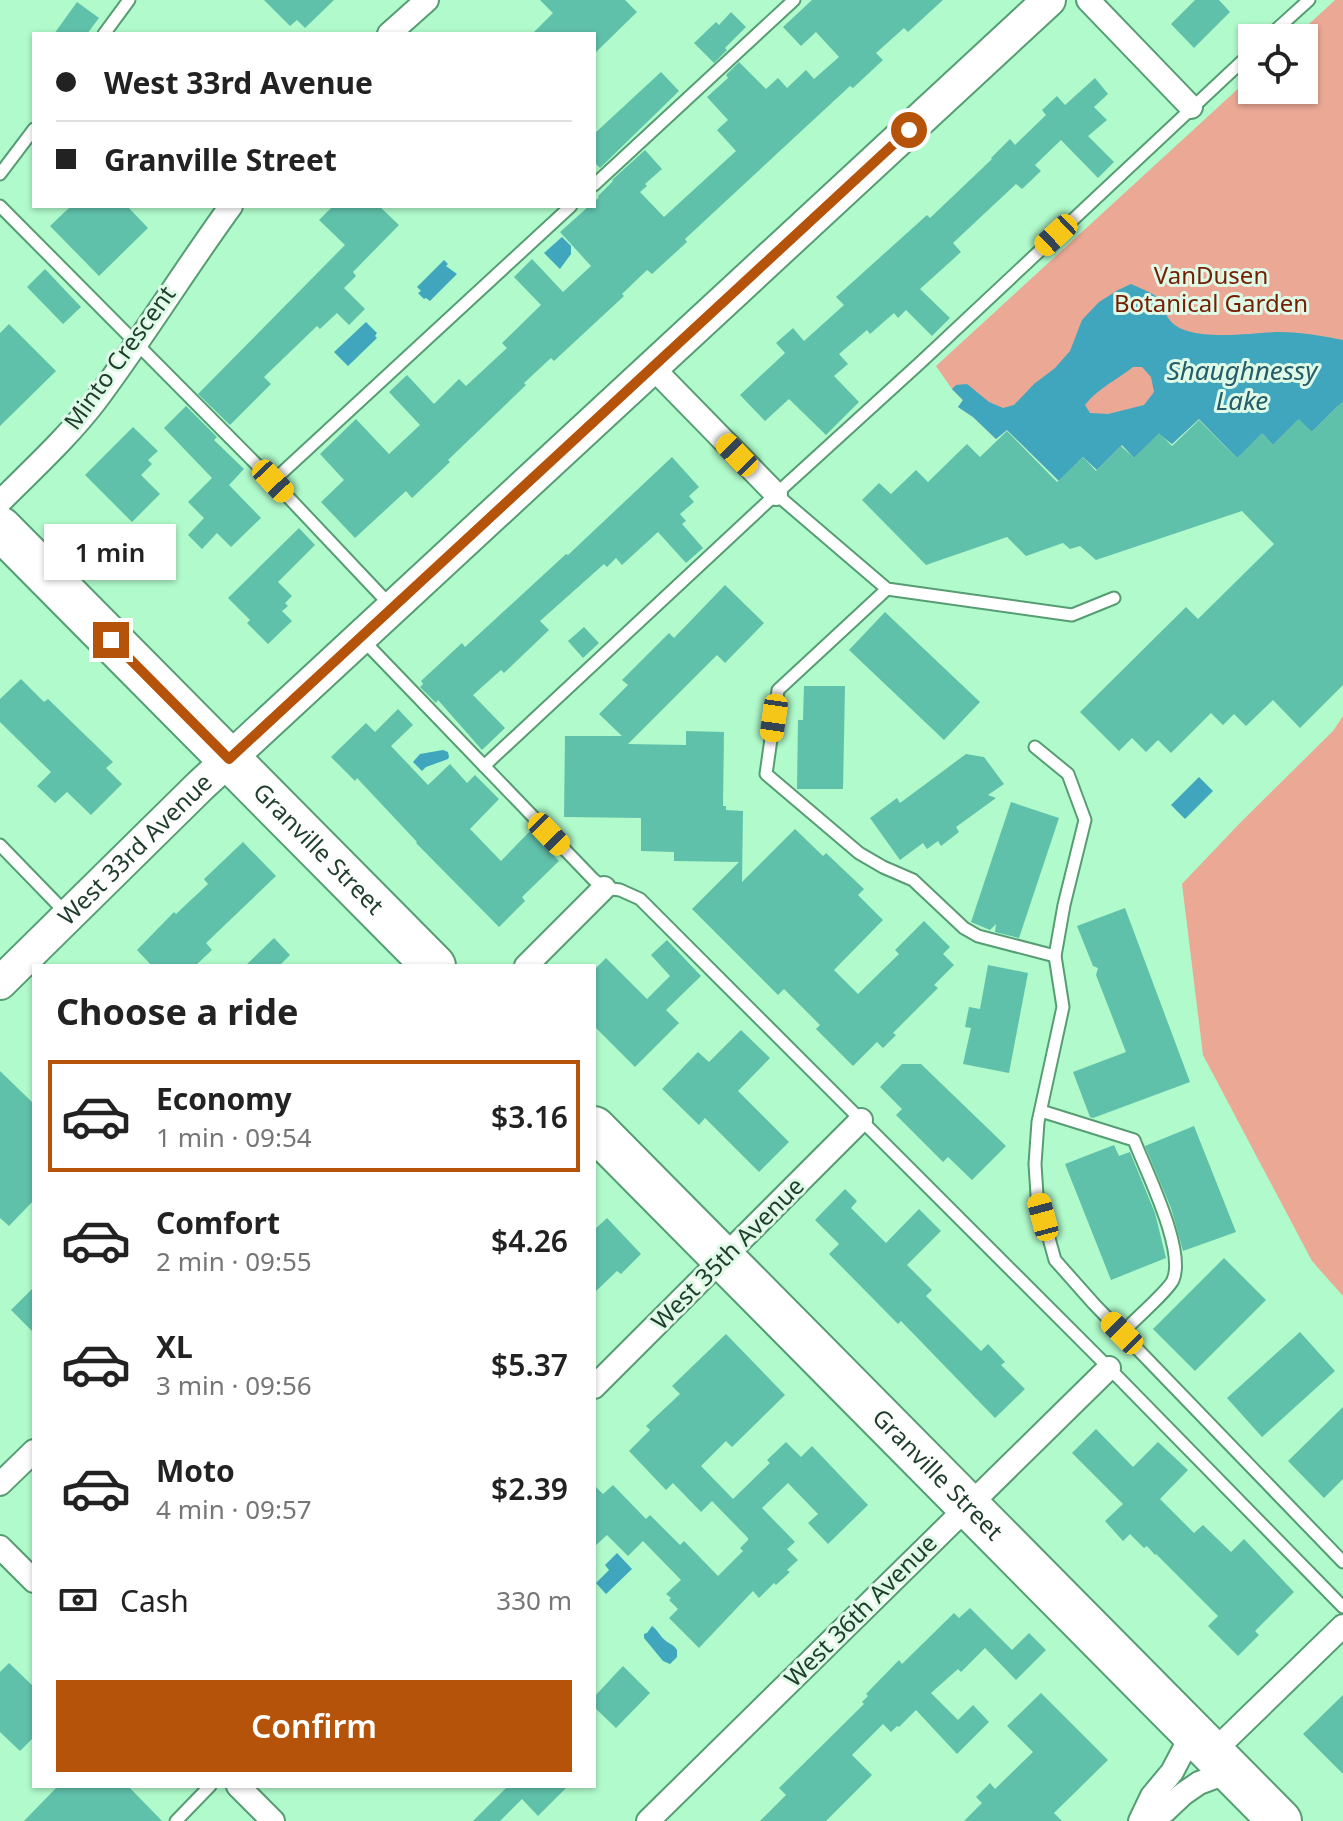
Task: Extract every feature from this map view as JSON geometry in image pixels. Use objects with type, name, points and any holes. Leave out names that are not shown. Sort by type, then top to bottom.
[{"type":"highway","name":"Granville Street","points":[[0,528],[432,964]]},
{"type":"highway","name":"Granville Street","points":[[596,1130],[1280,1821]]},
{"type":"street","points":[[391,32],[427,0]]},
{"type":"street","name":"West 33rd Avenue","points":[[0,983],[229,759],[1049,0]]},
{"type":"street","points":[[1088,0],[1191,107]]},
{"type":"street","name":"Minto Crescent","points":[[0,502],[96,400],[230,208]]},
{"type":"street","points":[[652,367],[776,494]]},
{"type":"street","points":[[528,964],[604,888]]},
{"type":"street","name":"West 35th Avenue","points":[[596,1385],[861,1120]]},
{"type":"street","name":"West 36th Avenue","points":[[648,1821],[1109,1368]]},
{"type":"street","points":[[0,1484],[32,1453]]},
{"type":"street","points":[[0,1547],[32,1579]]},
{"type":"street","points":[[1143,1821],[1152,1796],[1172,1772],[1212,1752],[1343,1627]]},
{"type":"street","points":[[1143,1821],[1165,1811],[1199,1783],[1212,1752]]},
{"type":"street","points":[[240,1788],[273,1821]]},
{"type":"lane","points":[[105,32],[129,0]]},
{"type":"lane","points":[[596,183],[794,0]]},
{"type":"lane","points":[[1282,24],[1309,0]]},
{"type":"lane","points":[[484,766],[1238,65]]},
{"type":"lane","points":[[0,174],[32,132]]},
{"type":"lane","points":[[0,206],[273,481],[392,607]]},
{"type":"lane","points":[[273,481],[569,208]]},
{"type":"lane","points":[[776,494],[887,589],[1072,615],[1114,598]]},
{"type":"lane","points":[[887,589],[778,690],[766,774],[859,853],[913,880],[964,928],[978,936],[1055,956]]},
{"type":"lane","points":[[360,637],[593,879],[604,888],[620,890],[640,899],[1343,1607]]},
{"type":"lane","points":[[1035,747],[1068,774],[1085,820],[1055,956],[1063,1007],[1041,1111],[1035,1164],[1037,1195],[1055,1260],[1343,1562]]},
{"type":"lane","points":[[0,845],[69,916]]},
{"type":"lane","points":[[1041,1111],[1134,1140],[1172,1236],[1177,1261],[1173,1281],[1122,1333]]},
{"type":"lane","points":[[176,1821],[208,1788]]},
{"type":"green space","name":"VanDusen Botanical Garden","points":[[1335,0],[1343,0],[1343,408],[1339,405],[1312,432],[1298,420],[1273,445],[1263,434],[1238,459],[1199,419],[1172,444],[1159,434],[1134,458],[1122,445],[1097,470],[1083,457],[1059,481],[1007,430],[996,439],[958,407],[963,400],[936,366],[1238,89],[1238,104],[1318,104],[1318,24],[1309,24]]},
{"type":"green space","points":[[1343,716],[1343,1296],[1312,1261],[1203,1055],[1182,884],[1333,731]]},
{"type":"water","points":[[562,237],[571,246],[571,254],[560,269],[544,253]]},
{"type":"water","points":[[444,260],[448,264],[446,266],[457,274],[430,301],[424,299],[417,287]]},
{"type":"water","name":"Shaughnessy Lake","points":[[1131,284],[1149,292],[1164,301],[1166,314],[1174,324],[1201,334],[1288,332],[1343,340],[1343,408],[1339,405],[1312,432],[1298,420],[1273,445],[1263,434],[1238,459],[1199,419],[1172,444],[1159,434],[1134,458],[1122,445],[1097,470],[1083,457],[1059,481],[1007,430],[996,439],[958,407],[963,400],[952,389],[956,385],[967,384],[989,402],[1003,408],[1014,405],[1070,351],[1082,320],[1099,302]],"holes":[[[1133,367],[1142,367],[1151,377],[1154,392],[1144,405],[1108,414],[1090,413],[1085,405],[1096,394]]]},
{"type":"water","points":[[366,322],[377,333],[377,338],[348,366],[334,352]]},
{"type":"water","points":[[448,752],[448,759],[422,771],[413,762],[420,754]]},
{"type":"water","points":[[1199,777],[1213,791],[1185,819],[1171,805]]},
{"type":"water","points":[[617,1553],[632,1569],[606,1594],[596,1583],[609,1570],[605,1565]]},
{"type":"water","points":[[652,1626],[677,1650],[677,1657],[670,1664],[663,1661],[644,1638]]},
{"type":"building","points":[[264,0],[334,0],[305,28],[297,20],[290,26]]},
{"type":"building","points":[[540,0],[625,0],[637,12],[596,52],[596,32],[534,32],[553,13]]},
{"type":"building","points":[[812,0],[943,0],[908,32],[904,28],[876,53],[883,60],[853,88],[850,86],[685,239],[687,242],[652,274],[647,270],[622,294],[624,296],[554,361],[551,358],[524,383],[526,385],[412,498],[406,491],[355,538],[321,502],[344,480],[320,454],[356,419],[389,454],[420,425],[389,392],[407,375],[434,404],[459,379],[466,386],[507,348],[502,343],[541,305],[514,277],[532,259],[563,292],[591,266],[560,232],[587,208],[596,208],[598,196],[645,150],[662,169],[640,192],[664,217],[736,151],[717,130],[728,120],[707,97],[728,78],[726,75],[739,62],[766,89],[778,78],[787,88],[806,70],[814,79],[839,57],[816,32],[801,46],[783,27]]},
{"type":"building","points":[[1195,0],[1219,0],[1230,12],[1194,48],[1171,24]]},
{"type":"building","points":[[77,2],[99,18],[88,32],[55,32]]},
{"type":"building","points":[[731,12],[746,27],[714,63],[694,43]]},
{"type":"building","points":[[661,72],[679,91],[600,168],[596,164],[596,132]]},
{"type":"building","points":[[1095,78],[1108,94],[1094,107],[1107,120],[1088,136],[1114,162],[1098,178],[1061,140],[1035,165],[1041,171],[1022,189],[1016,184],[953,243],[961,252],[920,289],[950,318],[932,336],[906,310],[898,318],[894,313],[870,334],[867,330],[839,354],[848,364],[834,376],[859,402],[826,435],[789,399],[765,421],[740,395],[785,353],[776,343],[793,328],[804,341],[844,305],[836,297],[927,215],[930,218],[1010,139],[1015,145],[1046,115],[1042,110],[1057,96],[1065,105]]},
{"type":"building","points":[[69,208],[129,208],[148,228],[99,276],[50,226]]},
{"type":"building","points":[[331,208],[381,208],[399,225],[353,272],[356,276],[344,288],[365,309],[349,325],[337,313],[320,329],[317,326],[264,377],[271,384],[230,425],[198,394],[345,245],[319,220]]},
{"type":"building","points":[[45,269],[81,307],[63,324],[27,287]]},
{"type":"building","points":[[9,324],[56,371],[0,426],[0,333]]},
{"type":"building","points":[[1343,401],[1343,685],[1300,728],[1273,700],[1246,726],[1234,714],[1223,725],[1211,713],[1171,753],[1158,740],[1146,752],[1132,738],[1119,751],[1080,712],[1186,607],[1198,619],[1274,544],[1242,511],[1096,560],[1080,546],[1070,549],[1063,543],[1026,556],[1007,537],[926,565],[862,500],[879,483],[891,494],[916,470],[928,482],[967,444],[980,457],[1007,431],[1057,482],[1083,457],[1096,471],[1121,446],[1134,458],[1159,433],[1172,446],[1199,420],[1237,458],[1262,433],[1273,445],[1299,419],[1312,432]]},
{"type":"building","points":[[186,406],[217,437],[214,440],[244,469],[229,485],[261,518],[231,547],[217,533],[202,549],[188,535],[204,518],[188,502],[212,478],[164,428]]},
{"type":"building","points":[[133,427],[158,451],[148,460],[152,464],[141,475],[160,494],[132,522],[85,475]]},
{"type":"building","points":[[672,457],[699,487],[689,496],[694,502],[680,514],[686,521],[682,524],[703,548],[686,563],[658,532],[622,565],[616,558],[607,567],[604,564],[540,621],[549,630],[504,673],[501,670],[473,695],[505,728],[482,750],[438,700],[436,703],[420,687],[423,684],[421,681],[462,643],[465,647]]},
{"type":"building","points":[[299,528],[315,545],[278,582],[292,596],[282,611],[292,621],[268,644],[228,598]]},
{"type":"building","points":[[725,585],[764,623],[725,663],[717,655],[628,744],[686,745],[686,731],[724,732],[723,806],[726,810],[743,811],[742,882],[795,829],[864,889],[858,895],[883,920],[834,970],[858,994],[899,954],[895,950],[924,921],[950,947],[943,954],[954,965],[934,985],[938,988],[893,1033],[896,1035],[883,1048],[877,1042],[853,1066],[816,1029],[820,1025],[784,989],[778,995],[692,909],[739,862],[674,861],[674,852],[641,851],[641,818],[564,817],[565,736],[622,736],[599,714],[628,685],[622,680],[669,633],[674,638]]},
{"type":"building","points":[[885,612],[980,702],[944,740],[849,650]]},
{"type":"building","points":[[584,627],[599,643],[583,658],[568,641]]},
{"type":"building","points":[[21,679],[44,702],[48,699],[113,762],[106,768],[122,784],[91,815],[67,792],[55,803],[37,786],[51,772],[0,722],[0,699]]},
{"type":"building","points":[[804,686],[845,686],[843,789],[797,789],[798,720],[803,720]]},
{"type":"building","points":[[398,709],[413,725],[391,746],[428,785],[450,764],[467,783],[475,775],[499,799],[470,829],[501,861],[530,831],[559,861],[522,897],[525,901],[499,927],[357,778],[355,781],[331,757],[366,723],[375,732]]},
{"type":"building","points":[[966,754],[984,757],[1004,784],[988,795],[996,798],[956,827],[959,832],[941,846],[938,841],[927,849],[923,843],[900,860],[870,818],[897,798],[900,803]]},
{"type":"building","points":[[1011,802],[1059,818],[1019,938],[995,932],[996,924],[990,930],[971,922]]},
{"type":"building","points":[[243,842],[276,876],[206,943],[212,950],[197,964],[150,964],[137,950],[174,912],[176,914],[208,884],[204,879]]},
{"type":"building","points":[[1125,908],[1190,1082],[1093,1118],[1073,1072],[1126,1052],[1096,975],[1098,968],[1093,966],[1077,926]]},
{"type":"building","points":[[274,938],[290,955],[281,964],[247,964]]},
{"type":"building","points":[[667,940],[701,976],[666,1010],[679,1023],[635,1067],[596,1028],[596,968],[606,958],[647,999],[670,976],[651,955]]},
{"type":"building","points":[[988,965],[1028,973],[1009,1073],[963,1064],[971,1028],[965,1027],[969,1007],[980,1009]]},
{"type":"building","points":[[741,1030],[770,1058],[738,1091],[789,1142],[759,1172],[705,1118],[699,1125],[662,1089],[698,1052],[709,1062]]},
{"type":"building","points":[[902,1064],[921,1064],[1006,1146],[972,1180],[948,1157],[943,1162],[896,1115],[902,1109],[880,1087]]},
{"type":"building","points":[[0,1071],[32,1102],[32,1202],[9,1226],[0,1218]]},
{"type":"building","points":[[1194,1126],[1236,1232],[1183,1251],[1171,1208],[1145,1146]]},
{"type":"building","points":[[1114,1145],[1119,1156],[1130,1152],[1155,1213],[1166,1258],[1111,1280],[1065,1164]]},
{"type":"building","points":[[845,1189],[857,1201],[851,1208],[886,1243],[919,1209],[941,1231],[907,1265],[932,1290],[926,1296],[981,1351],[988,1344],[1005,1362],[1001,1365],[1025,1389],[995,1418],[901,1321],[898,1324],[829,1254],[839,1244],[815,1220]]},
{"type":"building","points":[[607,1218],[641,1254],[621,1274],[617,1271],[596,1291],[596,1228]]},
{"type":"building","points":[[1224,1258],[1266,1300],[1195,1371],[1153,1329]]},
{"type":"building","points":[[32,1289],[32,1331],[11,1310]]},
{"type":"building","points":[[1300,1332],[1335,1371],[1262,1437],[1227,1398]]},
{"type":"building","points":[[726,1334],[785,1395],[732,1447],[726,1441],[701,1466],[733,1499],[770,1463],[767,1460],[786,1442],[801,1457],[812,1446],[868,1505],[828,1544],[808,1523],[818,1514],[788,1483],[762,1508],[795,1542],[787,1549],[798,1560],[787,1570],[790,1572],[759,1598],[753,1591],[699,1648],[669,1618],[678,1609],[666,1594],[681,1580],[643,1541],[628,1556],[607,1535],[596,1545],[596,1487],[603,1494],[613,1485],[646,1519],[650,1515],[680,1545],[684,1541],[718,1576],[743,1551],[740,1548],[748,1538],[712,1501],[701,1512],[673,1483],[666,1490],[629,1451],[650,1430],[646,1426],[680,1394],[672,1386]]},
{"type":"building","points":[[1343,1407],[1343,1479],[1324,1498],[1288,1461]]},
{"type":"building","points":[[1096,1429],[1133,1467],[1158,1442],[1188,1470],[1160,1499],[1194,1533],[1203,1525],[1231,1552],[1244,1539],[1294,1592],[1255,1631],[1259,1635],[1238,1656],[1208,1626],[1218,1616],[1147,1546],[1144,1548],[1130,1534],[1123,1541],[1105,1521],[1123,1504],[1072,1453]]},
{"type":"building","points":[[970,1608],[1012,1650],[1029,1633],[1046,1650],[1016,1680],[985,1648],[961,1672],[958,1669],[931,1693],[958,1720],[973,1705],[989,1722],[957,1754],[916,1710],[891,1732],[883,1724],[852,1755],[872,1775],[826,1821],[760,1821],[786,1795],[779,1788],[864,1704],[866,1694],[899,1660],[902,1664],[954,1613],[959,1618]]},
{"type":"building","points":[[9,1663],[32,1685],[32,1739],[20,1751],[0,1732],[0,1672]]},
{"type":"building","points":[[623,1666],[650,1693],[616,1728],[596,1709],[596,1695]]},
{"type":"building","points":[[1041,1693],[1108,1760],[1054,1813],[1062,1821],[964,1821],[982,1803],[976,1797],[990,1783],[995,1789],[1033,1752],[1007,1726]]},
{"type":"building","points":[[1343,1695],[1343,1774],[1303,1734]]},
{"type":"building","points":[[56,1788],[130,1788],[162,1821],[24,1821]]},
{"type":"building","points":[[506,1788],[566,1788],[538,1816],[522,1799],[500,1821],[473,1821]]},
{"type":"route","points":[[111,640],[229,759],[909,130]]}]
